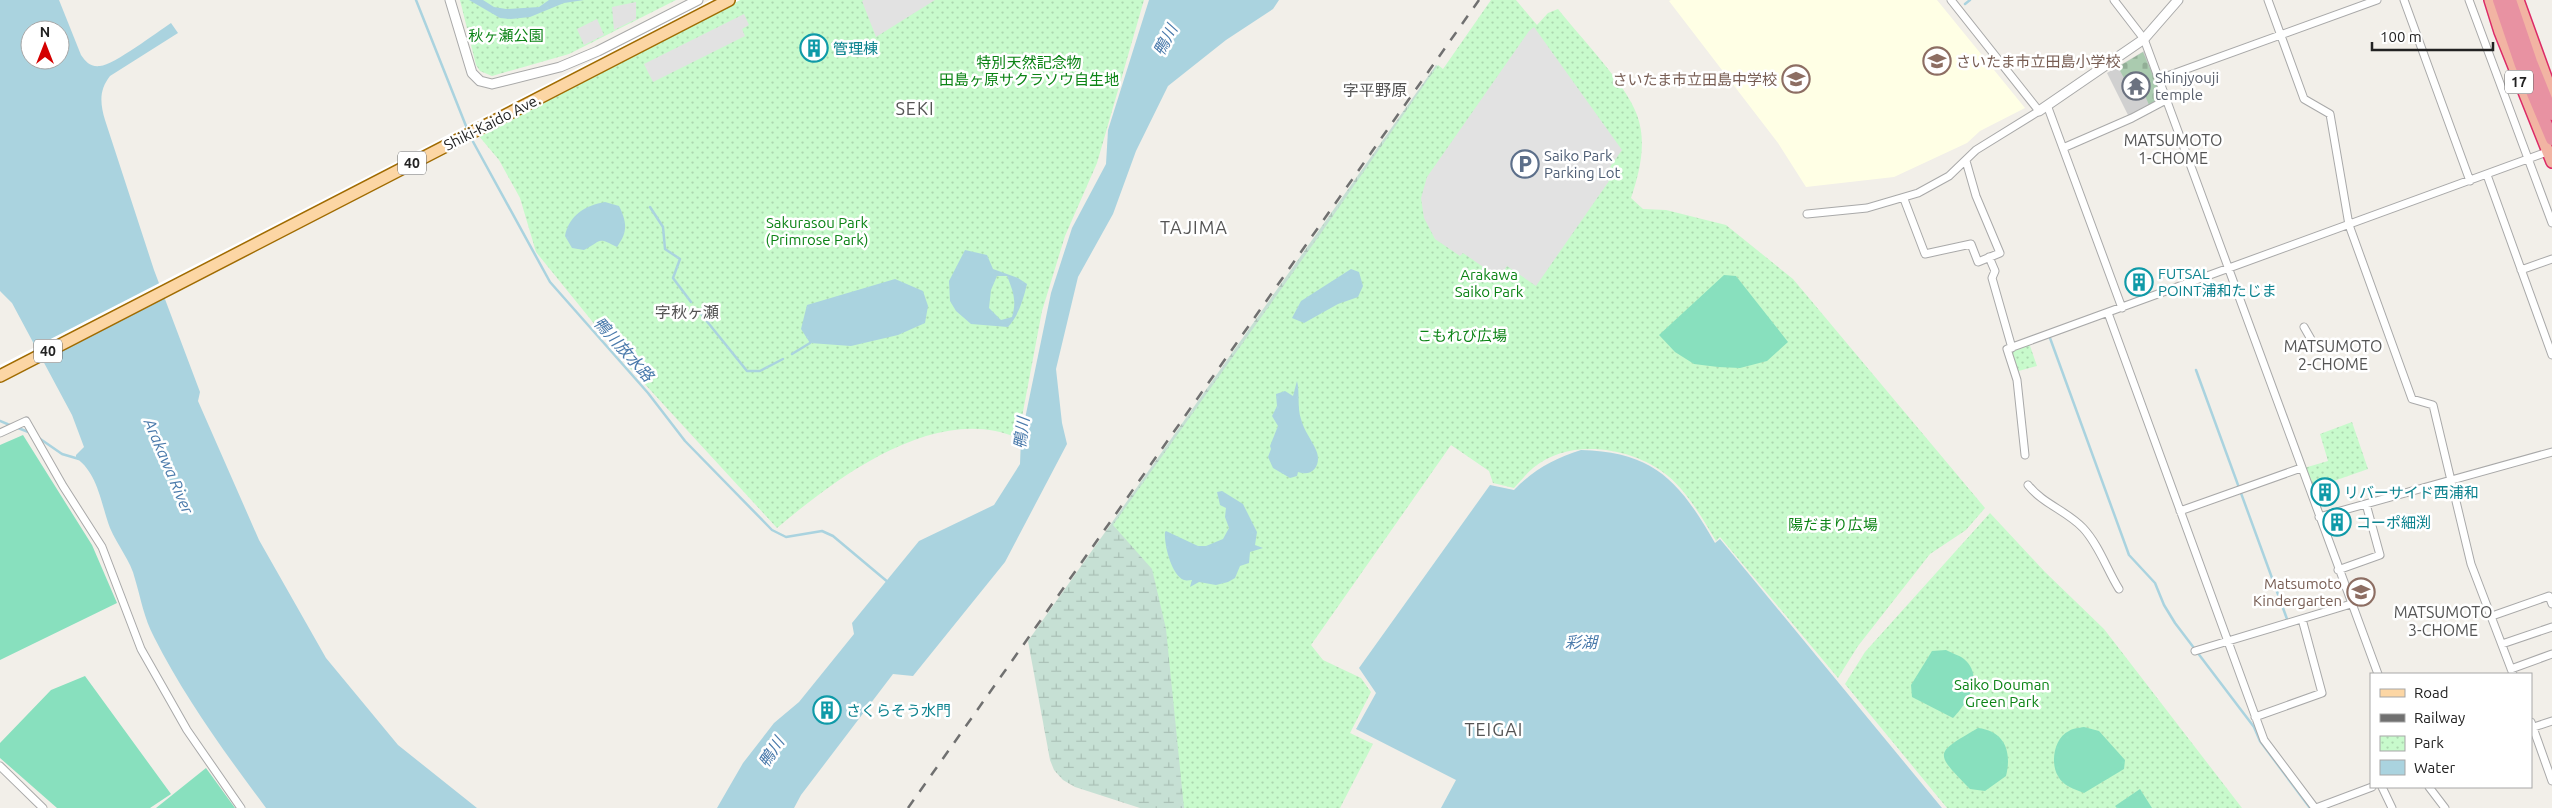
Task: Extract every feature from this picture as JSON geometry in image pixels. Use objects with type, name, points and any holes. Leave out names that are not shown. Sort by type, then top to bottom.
[{"type":"highway","name":"17","points":[[2490,0],[2500,32],[2549,157]]},
{"type":"highway","points":[[2499,0],[2521,65],[2552,139]]},
{"type":"highway","points":[[2510,0],[2531,62],[2552,114]]},
{"type":"highway","name":"17","points":[[2518,0],[2552,94]]},
{"type":"main road","name":"Shiki-Kaido Ave.","points":[[0,376],[729,0]]},
{"type":"street","points":[[450,0],[472,73],[480,81],[492,84],[560,67],[586,57],[698,0]]},
{"type":"street","points":[[1951,0],[2043,108],[2063,148],[2122,308]]},
{"type":"street","points":[[2114,0],[2144,39],[2338,570],[2378,673]]},
{"type":"street","points":[[1807,214],[1868,208],[1904,199],[1949,176],[1976,150],[2043,108],[2144,39],[2178,0]]},
{"type":"street","points":[[2268,0],[2304,99],[2330,114],[2350,225],[2412,398],[2433,405],[2450,481],[2472,564],[2512,672],[2552,654]]},
{"type":"street","points":[[2159,79],[2377,0]]},
{"type":"street","points":[[2404,0],[2470,181]]},
{"type":"street","points":[[2469,0],[2552,223]]},
{"type":"street","points":[[2063,148],[2132,118],[2166,100]]},
{"type":"street","points":[[2025,455],[2017,380],[2007,350],[2486,175],[2529,160],[2549,157]]},
{"type":"street","points":[[1904,199],[1925,254],[1971,244],[1978,262],[2000,253],[1976,196],[1966,161]]},
{"type":"street","points":[[2486,175],[2552,355]]},
{"type":"street","points":[[1990,257],[1995,271],[1992,278],[2012,348]]},
{"type":"street","points":[[2521,270],[2552,259]]},
{"type":"street","points":[[2108,313],[2264,740],[2316,808],[2370,788]]},
{"type":"street","points":[[2304,327],[2312,341]]},
{"type":"street","points":[[0,432],[26,421],[63,486],[102,547],[141,649],[165,693],[187,730],[241,808]]},
{"type":"street","points":[[2319,517],[2552,452]]},
{"type":"street","points":[[2180,511],[2301,468]]},
{"type":"street","points":[[2028,485],[2037,496],[2069,516],[2083,528],[2094,543],[2119,590]]},
{"type":"street","points":[[2338,570],[2380,555],[2366,504]]},
{"type":"street","points":[[2492,616],[2549,596],[2552,604]]},
{"type":"street","points":[[2195,651],[2351,604]]},
{"type":"street","points":[[2255,717],[2322,694],[2302,618]]},
{"type":"street","points":[[2502,644],[2552,627]]},
{"type":"street","points":[[2532,726],[2552,721]]},
{"type":"street","points":[[2532,729],[2552,781]]},
{"type":"street","points":[[0,766],[43,808]]},
{"type":"street","points":[[2382,788],[2392,808]]},
{"type":"street","points":[[2430,788],[2445,808]]},
{"type":"shaded area","points":[[935,0],[876,37],[862,1]]},
{"type":"shaded area","points":[[1937,0],[2025,108],[1980,131],[1967,143],[1894,177],[1806,187],[1778,143],[1669,1]]},
{"type":"shaded area","points":[[636,2],[636,19],[614,30],[612,7]]},
{"type":"shaded area","points":[[744,14],[749,25],[742,29],[745,36],[653,82],[644,64]]},
{"type":"shaded area","points":[[597,19],[604,35],[584,45],[577,29]]},
{"type":"shaded area","name":"Saiko Park Parking Lot","points":[[1534,27],[1622,150],[1603,177],[1609,181],[1536,286],[1507,266],[1499,278],[1463,253],[1460,256],[1435,239],[1424,218],[1421,198],[1427,177],[1529,31]]},
{"type":"shaded area","name":"Shinjyouji temple","points":[[2144,51],[2163,99],[2129,117],[2107,73]]},
{"type":"green space","name":"秋ヶ瀬公園","points":[[460,0],[676,0],[569,54],[492,76],[480,71],[476,65]]},
{"type":"green space","name":"Sakurasou Park (Primrose Park)","points":[[740,0],[1144,0],[1097,163],[1065,236],[1042,311],[1018,438],[987,429],[954,430],[921,437],[889,451],[858,468],[801,508],[777,528],[630,368],[536,252],[520,198],[499,160],[478,135],[507,122]]},
{"type":"green space","name":"Arakawa Saiko Park","points":[[1491,0],[1516,0],[1537,25],[1548,13],[1558,9],[1613,75],[1632,103],[1637,115],[1642,136],[1642,146],[1637,177],[1631,198],[1643,209],[1666,210],[1726,225],[1793,279],[1985,508],[1966,530],[1930,554],[1858,646],[1838,678],[1720,537],[1716,541],[1682,490],[1668,476],[1654,466],[1620,453],[1583,449],[1565,452],[1548,458],[1533,468],[1514,488],[1493,483],[1489,471],[1451,445],[1311,645],[1323,660],[1361,678],[1371,692],[1350,733],[1373,744],[1340,808],[1184,808],[1166,629],[1152,569],[1113,525],[1438,65],[1443,69]]},
{"type":"green space","points":[[2143,52],[2161,94],[2161,99],[2149,105],[2144,93],[2147,91],[2139,74],[2125,80],[2118,67]]},
{"type":"green space","points":[[1436,65],[1442,70],[1191,808],[1140,808],[1075,787],[1063,780],[1054,770],[1050,760],[1028,641]]},
{"type":"green space","points":[[1724,275],[1736,276],[1788,342],[1767,361],[1740,368],[1694,364],[1675,352],[1659,335]]},
{"type":"green space","points":[[2029,343],[2037,366],[2015,372],[2009,350]]},
{"type":"green space","points":[[2352,422],[2368,469],[2311,489],[2304,468],[2328,461],[2320,434]]},
{"type":"green space","points":[[23,435],[92,545],[117,603],[0,660],[0,445]]},
{"type":"green space","name":"Saiko Douman Green Park","points":[[1990,513],[2045,572],[2104,629],[2242,808],[1947,808],[1845,684],[1865,652]]},
{"type":"green space","points":[[1946,650],[1964,659],[1970,666],[1973,674],[1972,690],[1964,705],[1953,718],[1912,697],[1911,685],[1932,651]]},
{"type":"green space","points":[[85,676],[171,794],[150,808],[57,808],[0,758],[0,743],[51,690]]},
{"type":"green space","points":[[2084,727],[2099,731],[2125,760],[2124,769],[2084,793],[2069,787],[2060,779],[2054,764],[2054,758],[2057,745],[2064,734],[2072,729]]},
{"type":"green space","points":[[1978,728],[1995,733],[2000,738],[2007,751],[2008,759],[2006,776],[1985,791],[1970,789],[1950,768],[1944,754],[1953,743]]},
{"type":"green space","points":[[206,768],[235,808],[156,808]]},
{"type":"green space","points":[[2140,789],[2152,808],[2117,808],[2115,806]]},
{"type":"water","name":"Arakawa River","points":[[0,0],[59,0],[67,20],[20,20],[20,70],[70,70],[70,28],[81,55],[89,64],[100,66],[136,48],[171,23],[178,33],[110,76],[104,86],[101,102],[105,120],[154,270],[200,392],[198,401],[259,540],[326,658],[398,745],[477,808],[266,808],[192,703],[154,637],[145,616],[133,572],[110,528],[94,480],[83,464],[76,458],[76,455],[84,447],[72,415],[12,303],[0,291]]},
{"type":"water","points":[[469,0],[483,0],[494,7],[506,9],[539,7],[549,0],[584,0],[564,3],[530,17],[511,19],[500,18]]},
{"type":"water","name":"鴨川","points":[[1149,0],[1279,0],[1273,9],[1226,40],[1168,86],[1136,151],[1113,214],[1078,277],[1056,369],[1062,423],[1067,444],[1005,562],[913,676],[893,674],[801,795],[794,808],[717,808],[743,763],[774,723],[799,702],[854,634],[852,623],[919,541],[994,505],[1020,464],[1021,438],[1051,293],[1072,228],[1106,164],[1108,130]]},
{"type":"water","points":[[605,202],[619,206],[624,217],[625,232],[621,242],[617,247],[599,241],[584,250],[572,248],[565,236],[570,222],[579,212],[598,203]]},
{"type":"water","points":[[965,250],[987,255],[993,269],[1018,278],[1027,284],[1018,312],[1008,327],[971,324],[956,311],[950,301],[949,281]],"holes":[[[997,276],[1007,276],[1014,296],[1014,306],[1012,317],[1001,320],[989,308],[991,290]]]},
{"type":"water","points":[[1351,269],[1359,272],[1363,286],[1358,297],[1338,304],[1304,323],[1292,318],[1301,301]]},
{"type":"water","points":[[895,279],[923,291],[928,306],[925,323],[898,335],[851,346],[810,343],[801,329],[807,305]]},
{"type":"water","points":[[1297,381],[1301,419],[1316,450],[1318,460],[1312,471],[1308,473],[1298,472],[1297,476],[1290,478],[1273,468],[1268,457],[1278,426],[1272,416],[1277,406],[1276,394],[1285,391],[1293,396]]},
{"type":"water","name":"彩湖","points":[[1581,450],[1607,452],[1647,464],[1663,474],[1677,487],[1690,503],[1715,543],[1720,539],[1942,808],[1441,808],[1456,780],[1356,729],[1376,693],[1359,668],[1490,485],[1514,490],[1529,476],[1545,466]]},
{"type":"water","points":[[1222,491],[1243,504],[1257,532],[1255,545],[1263,548],[1250,552],[1249,563],[1240,566],[1235,578],[1228,582],[1216,585],[1199,582],[1190,587],[1192,580],[1185,580],[1179,577],[1172,566],[1167,551],[1165,532],[1198,546],[1206,546],[1223,539],[1229,528],[1225,517],[1226,508],[1220,505],[1217,492]]},
{"type":"pier","points":[[710,0],[740,0],[0,382],[0,365]]},
{"type":"waterway","name":"鴨川放水路","points":[[416,0],[468,131]]},
{"type":"waterway","points":[[1965,4],[1970,0]]},
{"type":"waterway","name":"鴨川放水路","points":[[471,138],[550,282],[648,393],[685,441],[772,530],[786,537],[822,531],[833,536],[889,583]]},
{"type":"waterway","points":[[650,207],[663,227],[665,249],[680,259],[673,278],[691,302]]},
{"type":"waterway","points":[[701,314],[747,371],[760,371],[783,359]]},
{"type":"waterway","points":[[2050,338],[2129,555],[2155,583],[2164,605],[2175,623],[2254,727],[2260,741],[2310,808]]},
{"type":"waterway","points":[[792,354],[810,343]]},
{"type":"waterway","points":[[2196,370],[2287,619]]},
{"type":"waterway","points":[[0,421],[12,426]]},
{"type":"waterway","points":[[18,428],[31,433]]},
{"type":"waterway","points":[[36,436],[62,454],[79,459]]},
{"type":"railway","points":[[908,808],[1479,0]]},
{"type":"place","name":"管理棟","points":[[814,48]]},
{"type":"place","name":"さいたま市立田島小学校","points":[[1937,61]]},
{"type":"place","name":"さいたま市立田島中学校","points":[[1796,79]]},
{"type":"place","name":"Shinjyouji temple","points":[[2136,86]]},
{"type":"place","name":"Saiko Park Parking Lot","points":[[1525,164]]},
{"type":"place","name":"FUTSAL POINT浦和たじま","points":[[2139,282]]},
{"type":"place","name":"リバーサイド西浦和","points":[[2325,492]]},
{"type":"place","name":"コーポ細渕","points":[[2337,522]]},
{"type":"place","name":"Matsumoto Kindergarten","points":[[2361,592]]},
{"type":"place","name":"さくらそう水門","points":[[827,710]]},
{"type":"district","name":"字平野原","points":[[1375,90]]},
{"type":"district","name":"SEKI","points":[[915,108]]},
{"type":"district","name":"MATSUMOTO 1-CHOME","points":[[2173,149]]},
{"type":"district","name":"TAJIMA","points":[[1194,227]]},
{"type":"district","name":"字秋ヶ瀬","points":[[687,312]]},
{"type":"district","name":"MATSUMOTO 2-CHOME","points":[[2333,355]]},
{"type":"district","name":"MATSUMOTO 3-CHOME","points":[[2443,621]]},
{"type":"district","name":"TEIGAI","points":[[1494,729]]},
{"type":"park label","name":"特別天然記念物 田島ヶ原サクラソウ自生地","points":[[1029,70]]},
{"type":"park label","name":"こもれび広場","points":[[1462,335]]},
{"type":"park label","name":"陽だまり広場","points":[[1833,524]]}]
